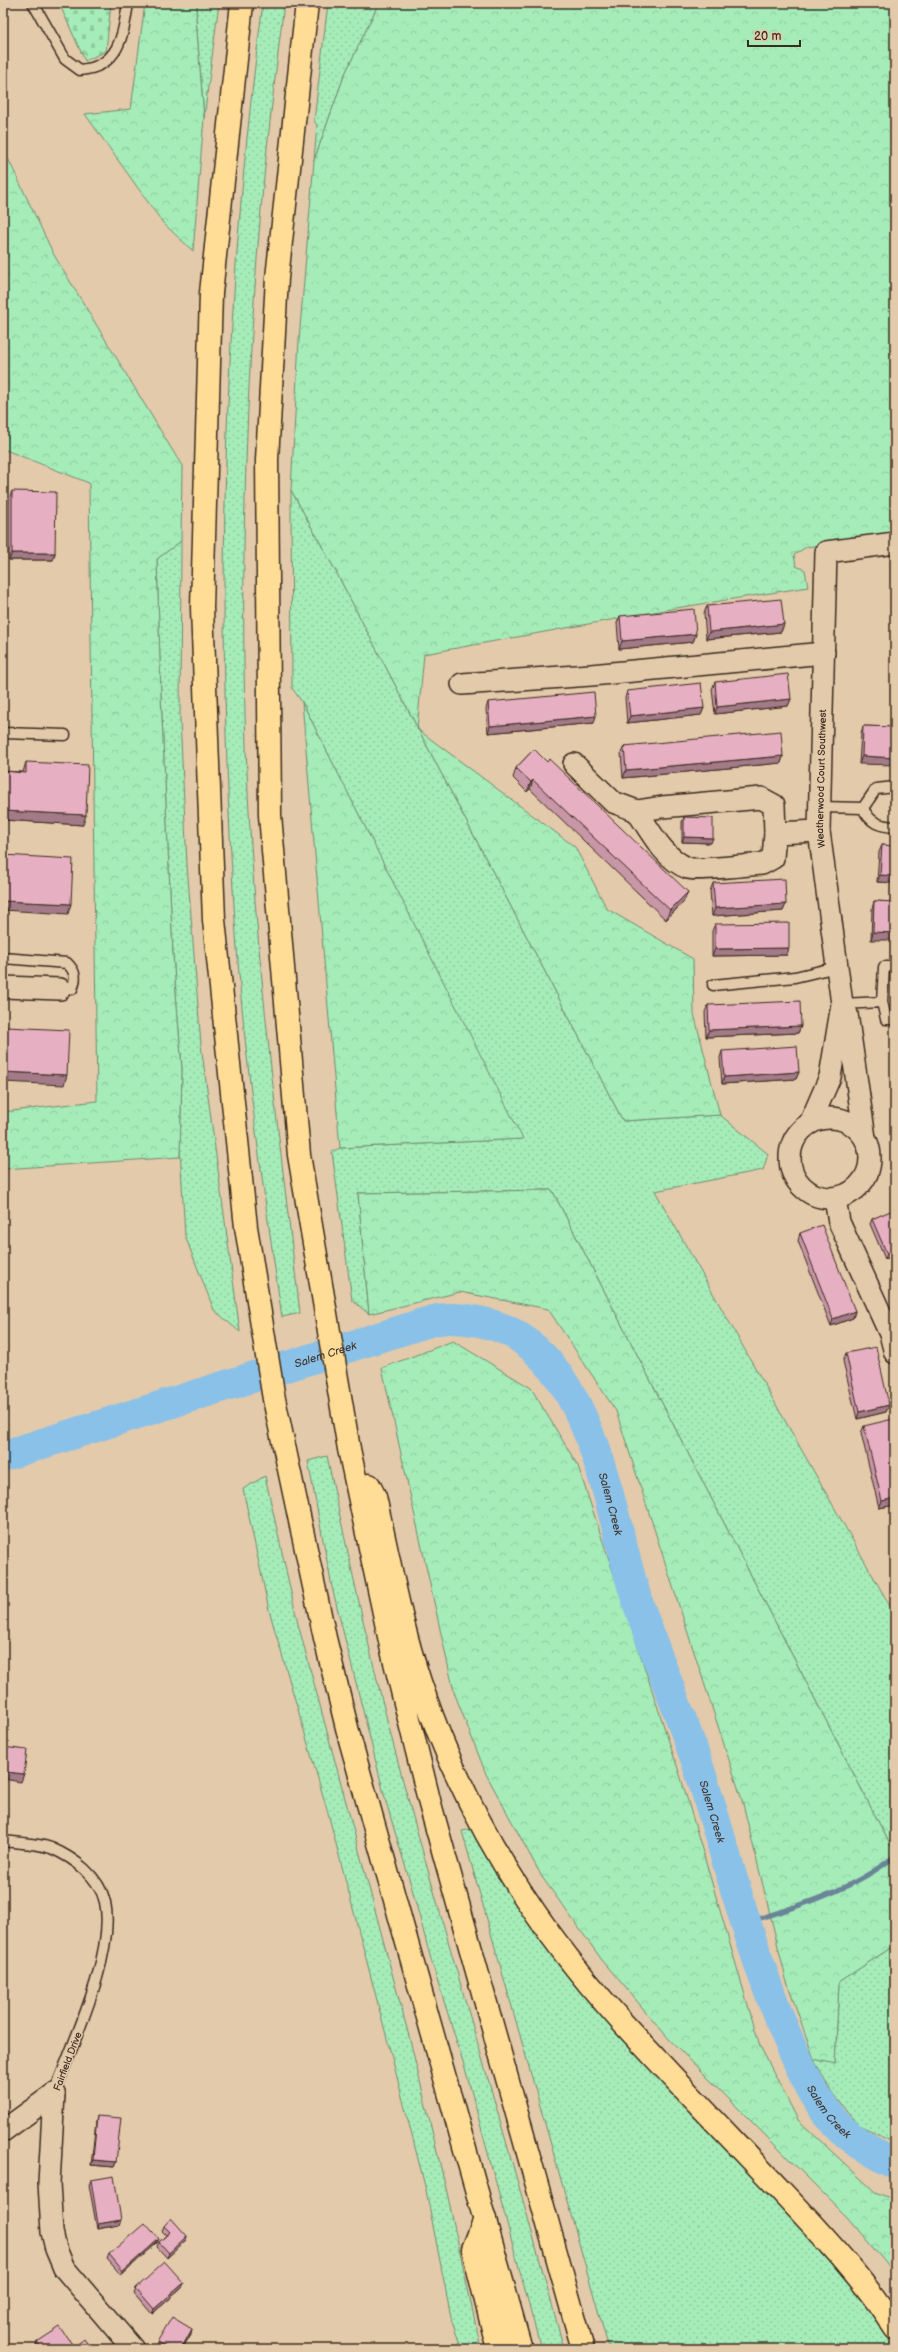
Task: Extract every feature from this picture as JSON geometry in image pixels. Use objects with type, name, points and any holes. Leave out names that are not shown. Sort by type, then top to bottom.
[{"type":"highway","points":[[242,3],[212,293],[202,608],[214,920],[246,1226],[287,1468],[325,1638],[349,1736],[522,2349]]},
{"type":"highway","points":[[307,3],[277,278],[268,460],[270,815],[299,1155],[349,1449],[390,1639],[430,1804],[583,2349]]},
{"type":"highway","points":[[349,1449],[375,1497],[409,1643],[432,1716],[477,1817],[509,1874],[574,1966],[620,2020],[859,2278],[895,2328]]},
{"type":"highway","points":[[485,2219],[473,2249],[498,2349]]},
{"type":"street","name":"Weatherwood Court Southwest","points":[[842,1004],[830,1078],[810,1123],[799,1132],[792,1144],[789,1158],[791,1171],[798,1183],[808,1193],[821,1198],[835,1199],[847,1195],[858,1187],[866,1176],[870,1164],[847,1015],[842,1004],[819,831],[826,552],[895,543]]},
{"type":"street","points":[[462,684],[591,675],[824,653]]},
{"type":"street","points":[[574,764],[613,802],[637,811],[662,807],[761,798],[774,805],[775,833],[773,858],[762,864],[689,869],[674,860],[653,835],[637,811]]},
{"type":"street","points":[[775,833],[819,831]]},
{"type":"street","points":[[3,987],[60,988]]},
{"type":"street","points":[[810,1123],[821,1118],[834,1118],[846,1121],[857,1128],[865,1138]]},
{"type":"street","points":[[835,1199],[839,1222],[890,1334],[895,1352]]},
{"type":"street","points":[[3,2131],[54,2094]]},
{"type":"street","name":"Fairfield Drive","points":[[54,2094],[49,2183],[52,2232],[56,2249],[64,2268],[133,2349]]},
{"type":"lane","points":[[33,3],[65,59],[80,70],[94,69],[105,63],[116,50],[124,29],[128,3]]},
{"type":"lane","points":[[3,733],[65,735]]},
{"type":"lane","points":[[863,808],[876,789],[895,787]]},
{"type":"lane","points":[[820,807],[863,808]]},
{"type":"lane","points":[[863,808],[866,816],[875,824],[895,827]]},
{"type":"lane","points":[[3,958],[67,963],[73,970],[76,981],[72,990],[60,988]]},
{"type":"lane","points":[[713,985],[795,977],[837,967]]},
{"type":"lane","points":[[895,967],[884,967],[882,1002],[886,1019],[895,1019]]},
{"type":"lane","points":[[842,1004],[882,1002]]},
{"type":"lane","name":"Fairfield Drive","points":[[3,1841],[49,1848],[76,1861],[94,1879],[105,1900],[108,1922],[97,1976],[72,2051],[54,2094]]},
{"type":"green space","points":[[59,3],[111,3],[106,51],[85,61]]},
{"type":"green space","points":[[145,3],[197,3],[196,19],[204,118],[193,251],[163,223],[85,114],[131,109]]},
{"type":"green space","points":[[197,3],[219,3],[204,118],[196,19]]},
{"type":"green space","points":[[263,3],[284,3],[261,204],[251,353],[244,534],[244,655],[248,790],[258,940],[273,1089],[300,1313],[282,1317],[256,1133],[245,1041],[237,949],[225,712],[224,593],[230,357],[238,238],[249,121]]},
{"type":"green space","points":[[328,3],[379,3],[344,76],[314,161],[317,125],[314,121]]},
{"type":"green space","points":[[379,3],[895,3],[895,534],[806,547],[794,555],[796,566],[805,570],[808,587],[676,608],[424,654],[417,727],[333,566],[291,490],[299,340],[314,161],[344,76]]},
{"type":"green space","points":[[3,148],[54,255],[182,466],[181,541],[157,559],[161,696],[173,955],[182,1069],[180,1157],[3,1169],[3,1112],[97,1101],[89,483],[3,449]]},
{"type":"green space","points":[[291,490],[333,566],[623,1121],[720,1115],[768,1154],[763,1170],[655,1191],[895,1615],[895,1854],[552,1190],[358,1193],[369,1314],[352,1300],[332,1152],[340,1148],[522,1139],[302,702],[292,688]]},
{"type":"green space","points":[[181,541],[180,719],[187,865],[201,1045],[240,1332],[214,1310],[185,1236],[180,1148],[182,1069],[173,955],[161,696],[157,559]]},
{"type":"green space","points":[[302,702],[523,1139],[340,1148]]},
{"type":"green space","points":[[419,730],[575,847],[607,909],[693,959],[694,1014],[720,1115],[623,1121]]},
{"type":"green space","points":[[552,1190],[895,1854],[895,1945],[839,1982],[835,2064],[814,2059],[786,1979],[742,1800],[616,1411],[548,1309],[460,1292],[369,1314],[358,1193]]},
{"type":"green space","points":[[453,1341],[531,1388],[578,1466],[681,1778],[760,2046],[798,2120],[875,2192],[895,2200],[895,2274],[848,2218],[669,2039],[602,1960],[542,1877],[486,1774],[454,1692],[382,1368]]},
{"type":"green space","points":[[327,1456],[362,1617],[391,1737],[564,2349],[541,2349],[465,2068],[432,1963],[411,1885],[386,1802],[332,1587],[308,1461]]},
{"type":"green space","points":[[265,1476],[298,1624],[410,2040],[448,2197],[481,2349],[462,2349],[452,2322],[426,2190],[328,1813],[269,1610],[243,1489]]},
{"type":"green space","points":[[472,1829],[529,1923],[576,1987],[636,2053],[803,2230],[863,2302],[895,2349],[609,2349],[462,1831]]},
{"type":"green space","points":[[895,1945],[895,2142],[859,2125],[833,2095],[814,2059],[835,2063],[839,1982]]},
{"type":"building","points":[[12,491],[56,492],[55,553],[12,553]]},
{"type":"building","points":[[781,599],[784,624],[709,632],[707,606]]},
{"type":"building","points":[[694,609],[696,634],[622,641],[620,616]]},
{"type":"building","points":[[788,674],[791,699],[717,707],[715,682]]},
{"type":"building","points":[[701,683],[704,708],[630,716],[627,691]]},
{"type":"building","points":[[594,692],[596,716],[490,726],[488,702]]},
{"type":"building","points":[[863,726],[895,727],[895,758],[862,756]]},
{"type":"building","points":[[781,731],[783,756],[626,770],[624,746]]},
{"type":"building","points":[[534,749],[547,762],[549,759],[688,892],[670,910],[533,780],[531,782],[516,768]]},
{"type":"building","points":[[26,762],[88,765],[86,815],[3,811],[3,771],[26,773]]},
{"type":"building","points":[[684,817],[713,818],[713,838],[684,837]]},
{"type":"building","points":[[882,845],[895,846],[895,876],[880,875]]},
{"type":"building","points":[[3,855],[73,859],[71,904],[3,901]]},
{"type":"building","points":[[785,879],[786,904],[715,908],[713,883]]},
{"type":"building","points":[[874,901],[895,902],[895,933],[873,932]]},
{"type":"building","points":[[789,923],[789,948],[715,949],[715,924]]},
{"type":"building","points":[[800,1001],[801,1026],[709,1030],[708,1005]]},
{"type":"building","points":[[3,1020],[6,1021],[6,1027],[69,1030],[67,1075],[3,1072]]},
{"type":"building","points":[[797,1046],[799,1072],[724,1077],[722,1051]]},
{"type":"building","points":[[895,1209],[895,1251],[887,1254],[872,1219]]},
{"type":"building","points":[[822,1225],[855,1311],[833,1319],[800,1233]]},
{"type":"building","points":[[876,1347],[889,1405],[859,1412],[846,1353]]},
{"type":"building","points":[[893,1419],[895,1428],[895,1498],[882,1501],[864,1426]]},
{"type":"building","points":[[3,1747],[27,1750],[24,1774],[6,1772],[3,1791]]},
{"type":"building","points":[[97,2116],[121,2118],[116,2162],[93,2160]]},
{"type":"building","points":[[114,2176],[121,2220],[98,2224],[91,2180]]},
{"type":"building","points":[[171,2218],[187,2236],[169,2253],[159,2242],[170,2232],[164,2226]]},
{"type":"building","points":[[145,2223],[159,2239],[123,2271],[109,2254]]},
{"type":"building","points":[[165,2262],[184,2283],[154,2309],[136,2288]]},
{"type":"building","points":[[172,2317],[192,2329],[181,2349],[170,2349],[157,2342]]},
{"type":"building","points":[[60,2327],[74,2347],[84,2339],[91,2349],[42,2349],[37,2342]]},
{"type":"waterway","name":"Salem Creek","points":[[3,1456],[436,1320],[460,1319],[489,1324],[514,1334],[541,1355],[564,1383],[581,1416],[596,1452],[636,1597],[697,1763],[753,1946],[775,2008],[788,2039],[812,2090],[831,2118],[852,2138],[895,2164]]},
{"type":"waterway","points":[[745,1923],[804,1904],[843,1888],[879,1868],[895,1856]]}]
